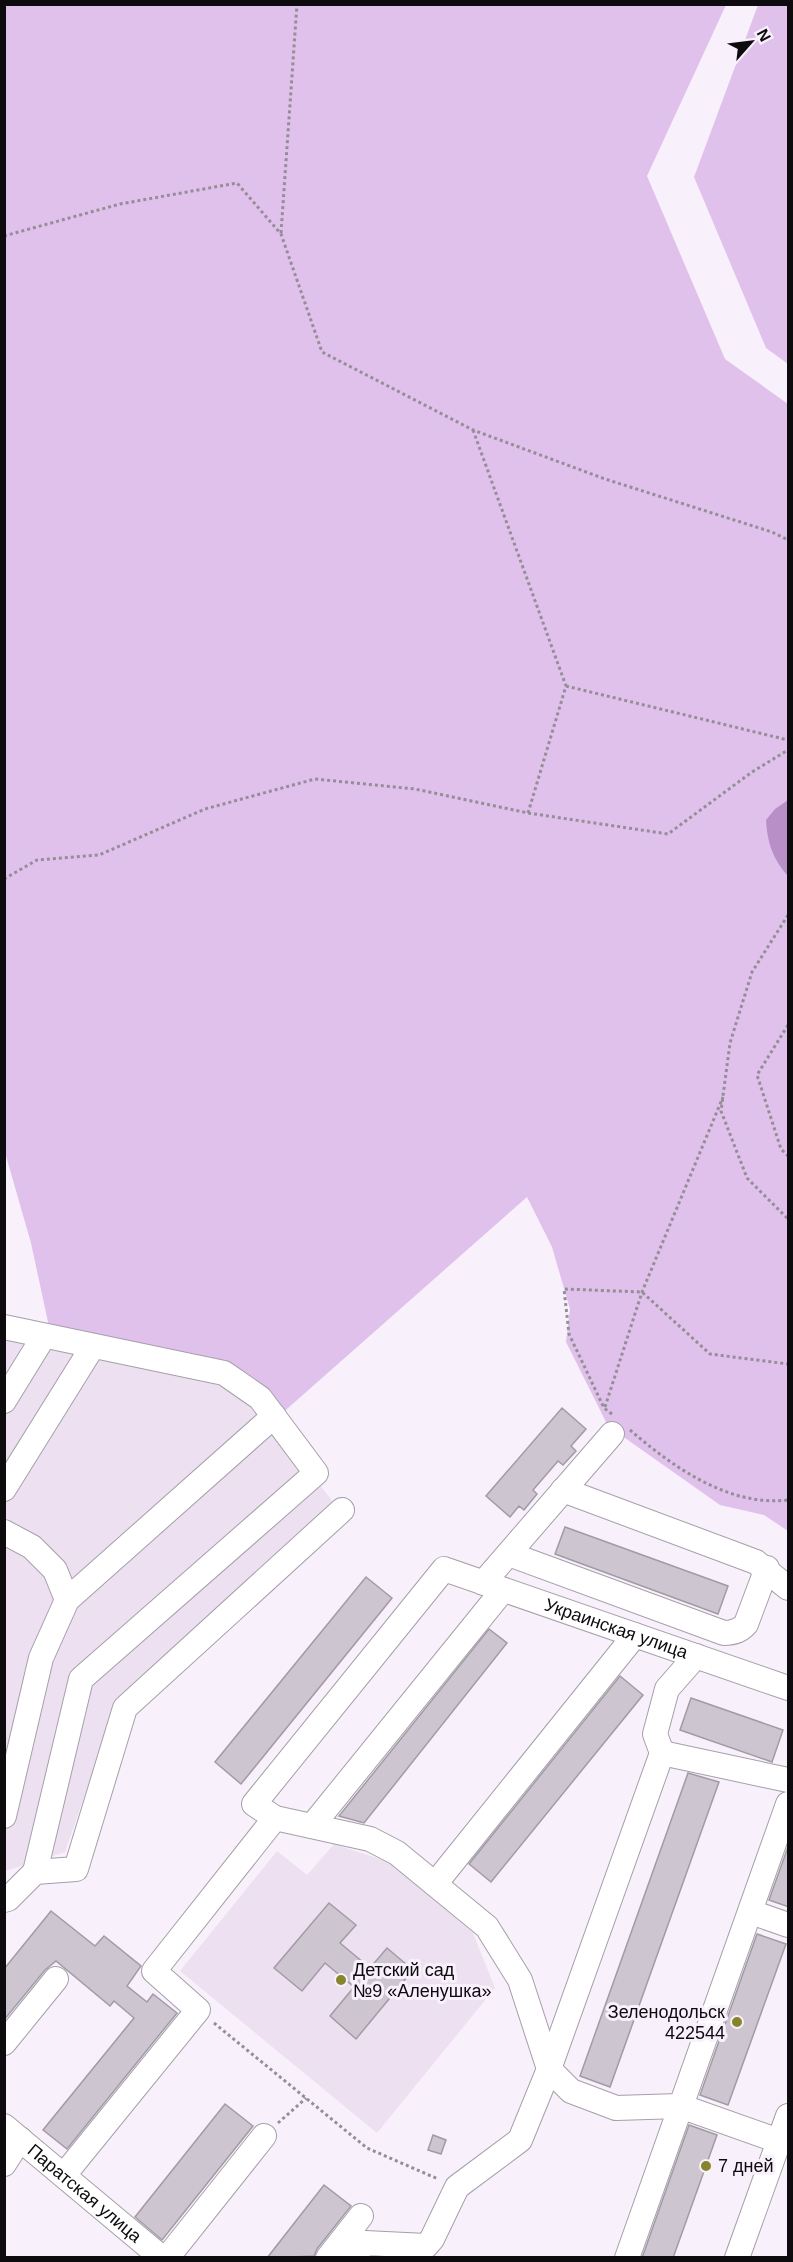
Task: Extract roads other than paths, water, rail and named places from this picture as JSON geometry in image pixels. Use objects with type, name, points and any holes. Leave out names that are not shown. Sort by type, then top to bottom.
[{"type":"street","points":[[4,1327],[224,1373],[260,1398],[316,1473],[81,1679],[35,1872],[8,1899],[4,1900]]},
{"type":"street","points":[[4,1401],[44,1336]]},
{"type":"street","points":[[4,1489],[93,1346]]},
{"type":"street","points":[[4,1816],[41,1658],[67,1600],[274,1416]]},
{"type":"street","points":[[312,1826],[493,1586],[509,1554],[618,1426]]},
{"type":"street","points":[[563,1490],[756,1562],[767,1568],[789,1588]]},
{"type":"street","points":[[35,1872],[76,1869],[125,1708],[342,1510]]},
{"type":"street","points":[[4,1532],[32,1547],[55,1570],[67,1600]]},
{"type":"street","points":[[509,1554],[724,1633],[739,1630],[746,1624],[767,1568]]},
{"type":"street","name":"Украинская улица","points":[[275,1818],[254,1804],[444,1569],[789,1688]]},
{"type":"street","points":[[435,1884],[635,1635]]},
{"type":"street","points":[[352,2258],[365,2243],[426,2246],[432,2239],[457,2187],[520,2140],[549,2069],[662,1753],[655,1734],[667,1689],[696,1656]]},
{"type":"street","points":[[662,1753],[789,1780]]},
{"type":"street","points":[[627,2258],[789,1804]]},
{"type":"street","points":[[64,2175],[198,2010],[154,1971],[275,1818],[370,1839],[397,1852],[487,1927],[520,1980],[549,2069],[570,2091],[616,2108],[680,2106],[785,2131],[737,2258]]},
{"type":"street","points":[[751,1912],[789,1925]]},
{"type":"street","points":[[4,2043],[56,1980]]},
{"type":"street","points":[[4,2164],[11,2131]]},
{"type":"street","name":"Паратская улица","points":[[11,2131],[162,2258]]},
{"type":"street","points":[[167,2258],[264,2136]]},
{"type":"street","points":[[328,2258],[357,2222],[342,2258]]},
{"type":"place","name":"Детский сад №9 «Аленушка»","points":[[341,1980]]},
{"type":"place","name":"Зеленодольск 422544","points":[[737,2022]]},
{"type":"place","name":"7 дней","points":[[706,2166]]}]
